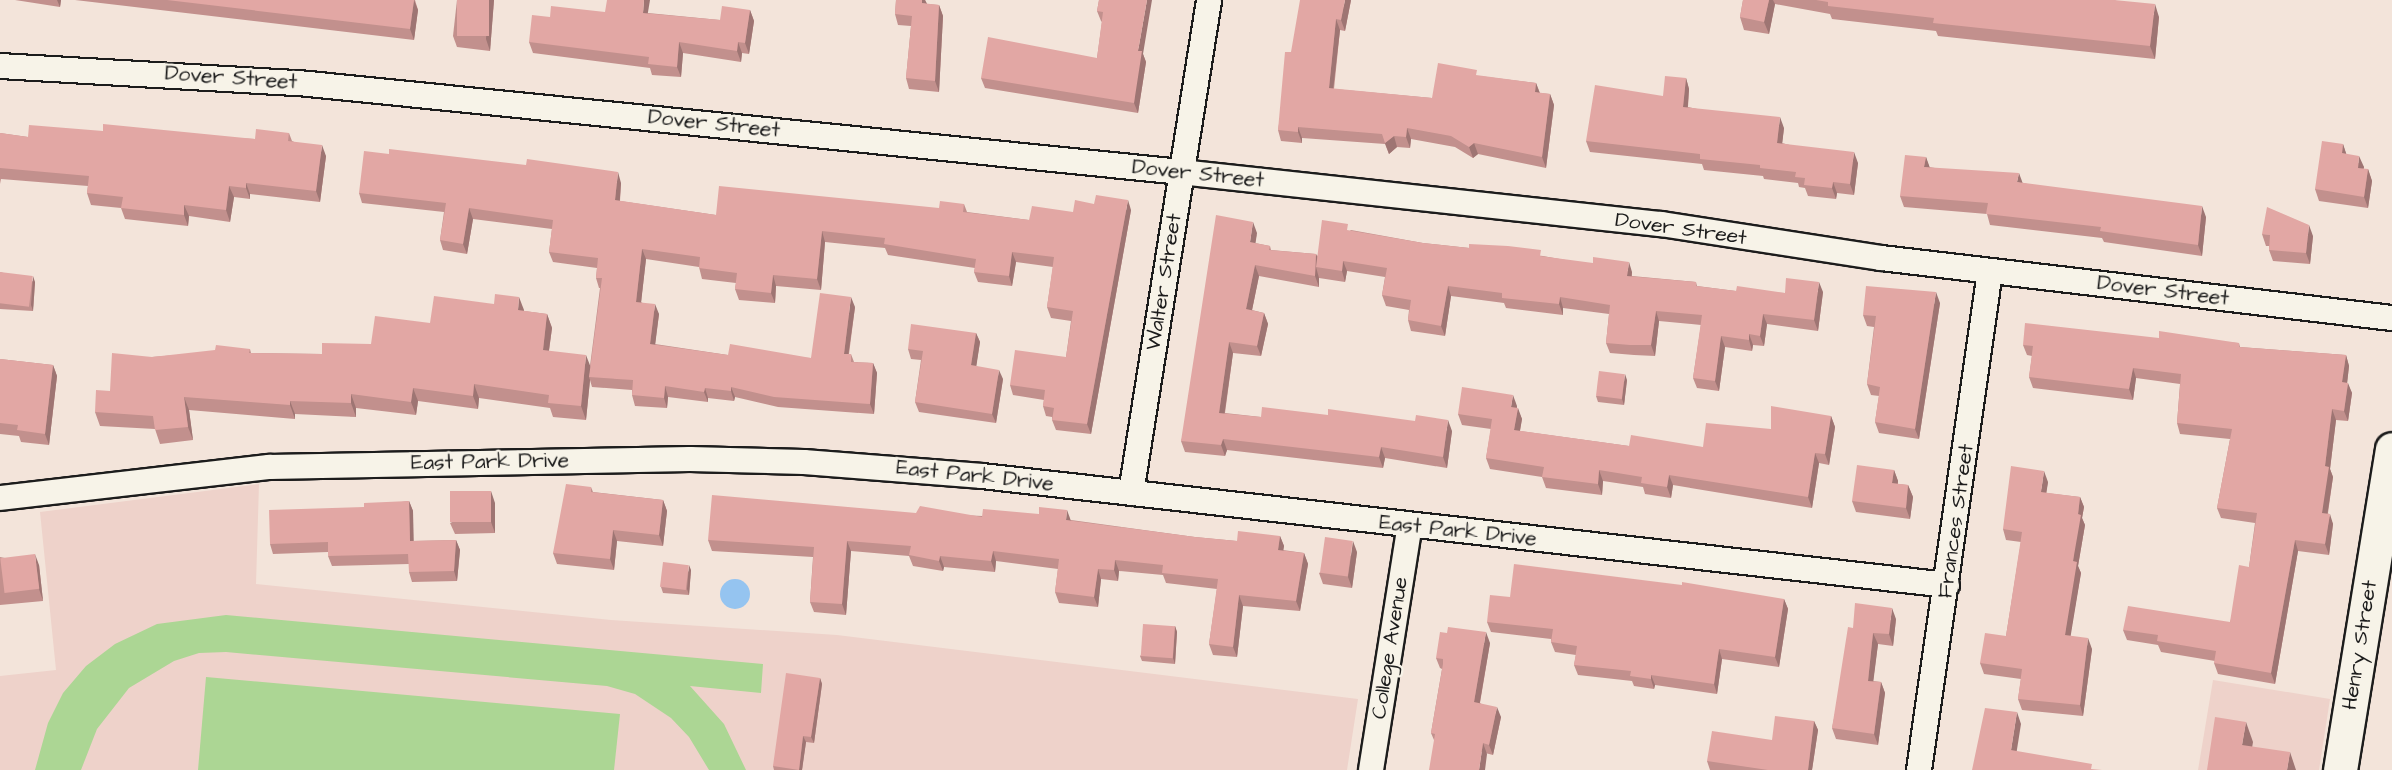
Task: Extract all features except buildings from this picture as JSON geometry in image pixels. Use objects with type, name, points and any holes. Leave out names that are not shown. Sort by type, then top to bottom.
[{"type":"main road","name":"Henry Street","points":[[2340,770],[2392,449]]},
{"type":"street","name":"Walter Street","points":[[1131,493],[1209,0]]},
{"type":"street","name":"Dover Street","points":[[0,66],[194,74],[328,85],[1181,171],[1661,224],[1834,252],[2392,318]]},
{"type":"street","name":"Frances Street","points":[[1919,770],[1990,271]]},
{"type":"street","name":"East Park Drive","points":[[0,498],[269,467],[690,459],[881,466],[1947,585]]},
{"type":"street","name":"College Avenue","points":[[1371,770],[1410,525]]},
{"type":"shaded area","points":[[259,484],[256,584],[611,620],[837,635],[1358,699],[1347,770],[0,770],[0,676],[56,670],[40,512]]},
{"type":"shaded area","points":[[2213,680],[2330,699],[2319,770],[2198,770]]},
{"type":"green space","points":[[226,615],[763,664],[761,693],[690,686],[724,724],[746,770],[709,770],[689,737],[671,718],[635,694],[607,686],[226,652],[199,653],[174,661],[129,688],[97,729],[81,770],[35,770],[48,723],[63,693],[86,666],[115,644],[157,624]]},
{"type":"green space","points":[[206,677],[620,714],[614,770],[198,770]]},
{"type":"water","points":[[735,579],[745,584],[750,594],[745,604],[735,609],[725,604],[720,594],[725,584]]}]
